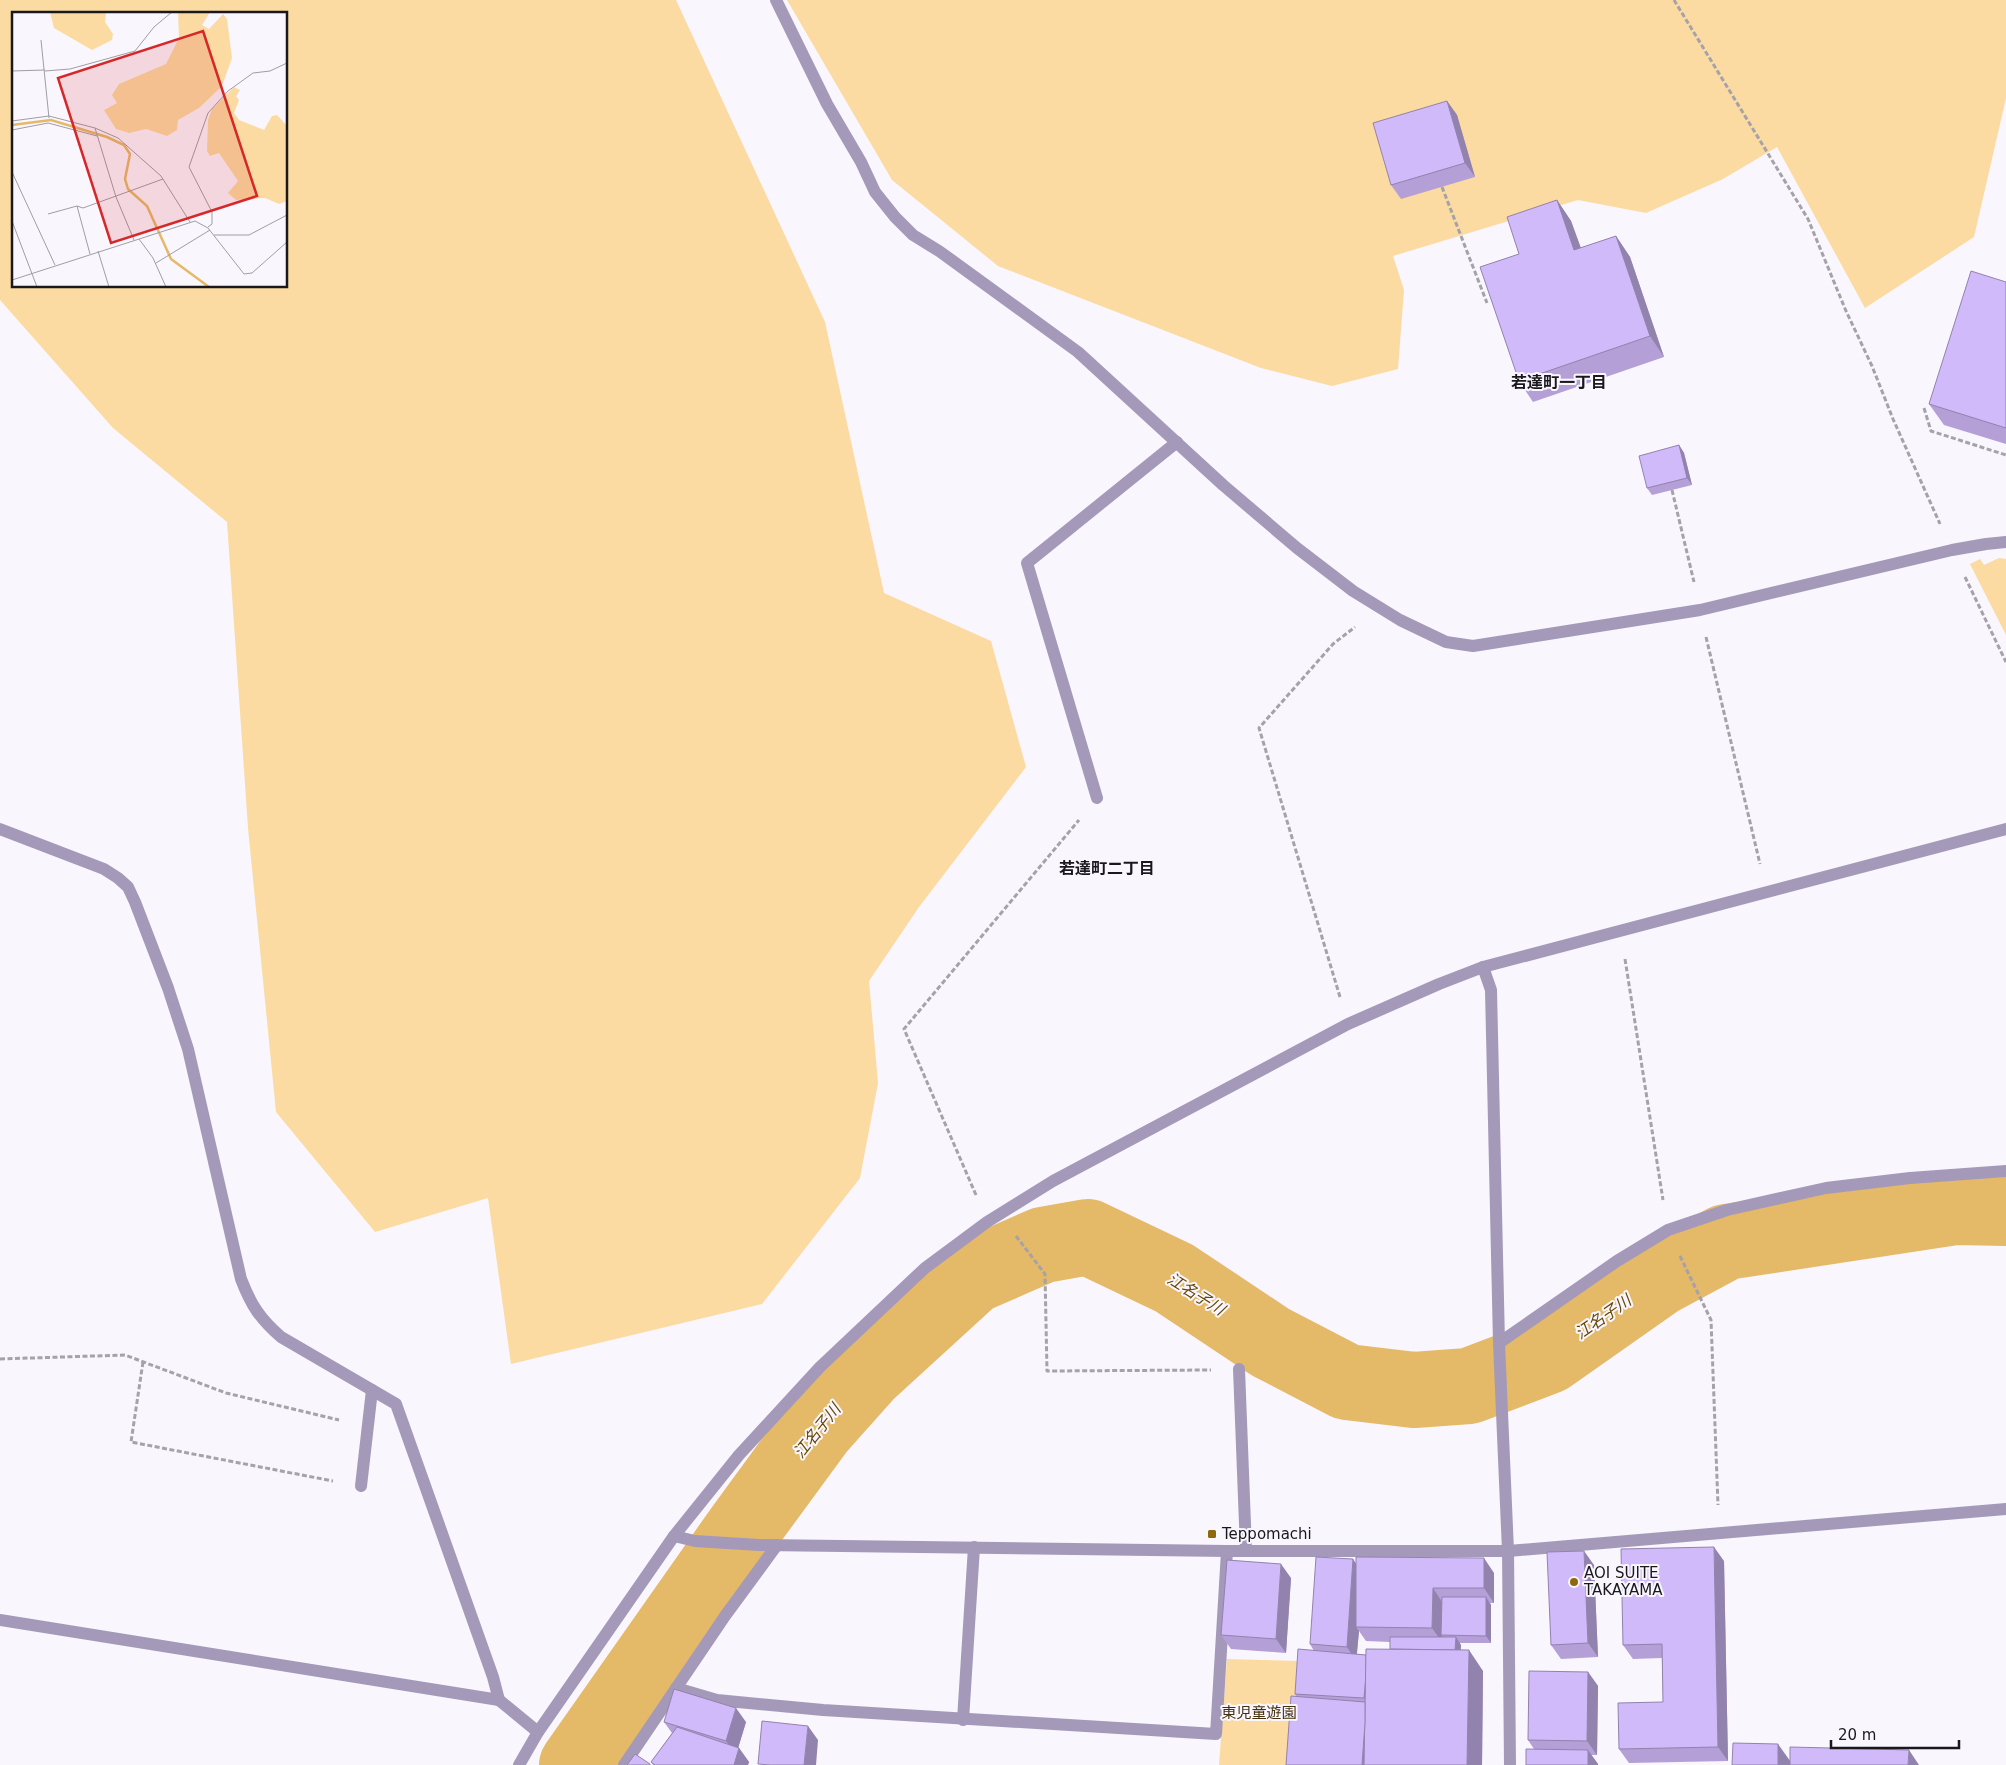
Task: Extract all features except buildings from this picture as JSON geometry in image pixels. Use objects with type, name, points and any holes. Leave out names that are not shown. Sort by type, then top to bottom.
[{"type":"street","points":[[776,0],[827,104],[876,192],[895,217],[913,235],[940,251],[1078,352],[1297,548],[1353,591],[1400,620],[1446,642],[1473,646],[1700,610],[1952,550],[2006,542]]},
{"type":"street","points":[[1097,798],[1027,563],[1177,442]]},
{"type":"street","points":[[0,828],[104,869],[128,887],[168,988],[188,1049],[241,1279],[247,1295],[254,1309],[266,1325],[281,1337],[396,1404],[493,1677],[499,1700]]},
{"type":"street","points":[[519,1765],[538,1732],[674,1536],[740,1455],[820,1367],[925,1268],[987,1222],[1053,1181],[1348,1024],[1439,984],[1484,967],[2006,829]]},
{"type":"street","points":[[1484,967],[1491,990],[1499,1342],[1508,1550],[1510,1765]]},
{"type":"street","points":[[1499,1342],[1617,1261],[1668,1230],[1727,1210],[1826,1188],[1910,1178],[2006,1171]]},
{"type":"street","points":[[1239,1369],[1246,1550]]},
{"type":"street","points":[[361,1486],[372,1390]]},
{"type":"street","points":[[674,1536],[695,1541],[758,1545],[1227,1551],[1508,1550],[2006,1509]]},
{"type":"street","points":[[624,1765],[725,1616],[777,1545]]},
{"type":"street","points":[[963,1720],[974,1547]]},
{"type":"street","points":[[676,1688],[717,1700],[823,1710],[1216,1734],[1227,1551]]},
{"type":"street","points":[[0,1620],[499,1700],[538,1732]]},
{"type":"path","points":[[1674,0],[1808,219],[1893,419],[1952,550],[2006,662]]},
{"type":"path","points":[[1442,187],[1487,303]]},
{"type":"path","points":[[1924,408],[1931,431],[2006,455]]},
{"type":"path","points":[[1672,490],[1688,557]]},
{"type":"path","points":[[1348,1024],[1259,728],[1333,644],[1380,607]]},
{"type":"path","points":[[1712,660],[1767,892]]},
{"type":"path","points":[[987,1222],[904,1029],[1097,798]]},
{"type":"path","points":[[1000,1214],[1045,1274],[1047,1371],[1239,1369]]},
{"type":"path","points":[[0,1359],[126,1355],[226,1393],[368,1427]]},
{"type":"path","points":[[143,1362],[130,1442],[361,1486]]},
{"type":"green space","points":[[0,0],[676,0],[825,322],[884,593],[991,641],[1026,767],[919,907],[869,981],[878,1083],[860,1178],[762,1304],[511,1364],[488,1198],[375,1232],[276,1112],[248,828],[227,522],[113,428],[0,300]]},
{"type":"green space","points":[[787,0],[2006,0],[2006,98],[1974,237],[1865,308],[1777,147],[1723,179],[1646,213],[1578,200],[1393,256],[1404,290],[1398,369],[1332,386],[1261,368],[998,266],[892,180]]},
{"type":"green space","points":[[1999,558],[2006,559],[2006,635],[1970,564],[1980,559],[1984,565]]},
{"type":"green space","name":"東児童遊園","points":[[1227,1659],[1299,1661],[1294,1765],[1219,1765]]},
{"type":"waterway","name":"江名子川","points":[[577,1765],[743,1529],[817,1428],[867,1372],[972,1276],[1043,1245],[1088,1237],[1174,1278],[1270,1342],[1347,1382],[1414,1390],[1469,1386],[1548,1356],[1659,1278],[1726,1242],[1956,1207],[2006,1208]]},
{"type":"place","name":"Teppomachi","points":[[1212,1534]]},
{"type":"place","name":"AOI SUITE TAKAYAMA","points":[[1574,1582]]},
{"type":"district","name":"若達町一丁目","points":[[1559,382]]},
{"type":"district","name":"若達町二丁目","points":[[1107,868]]}]
